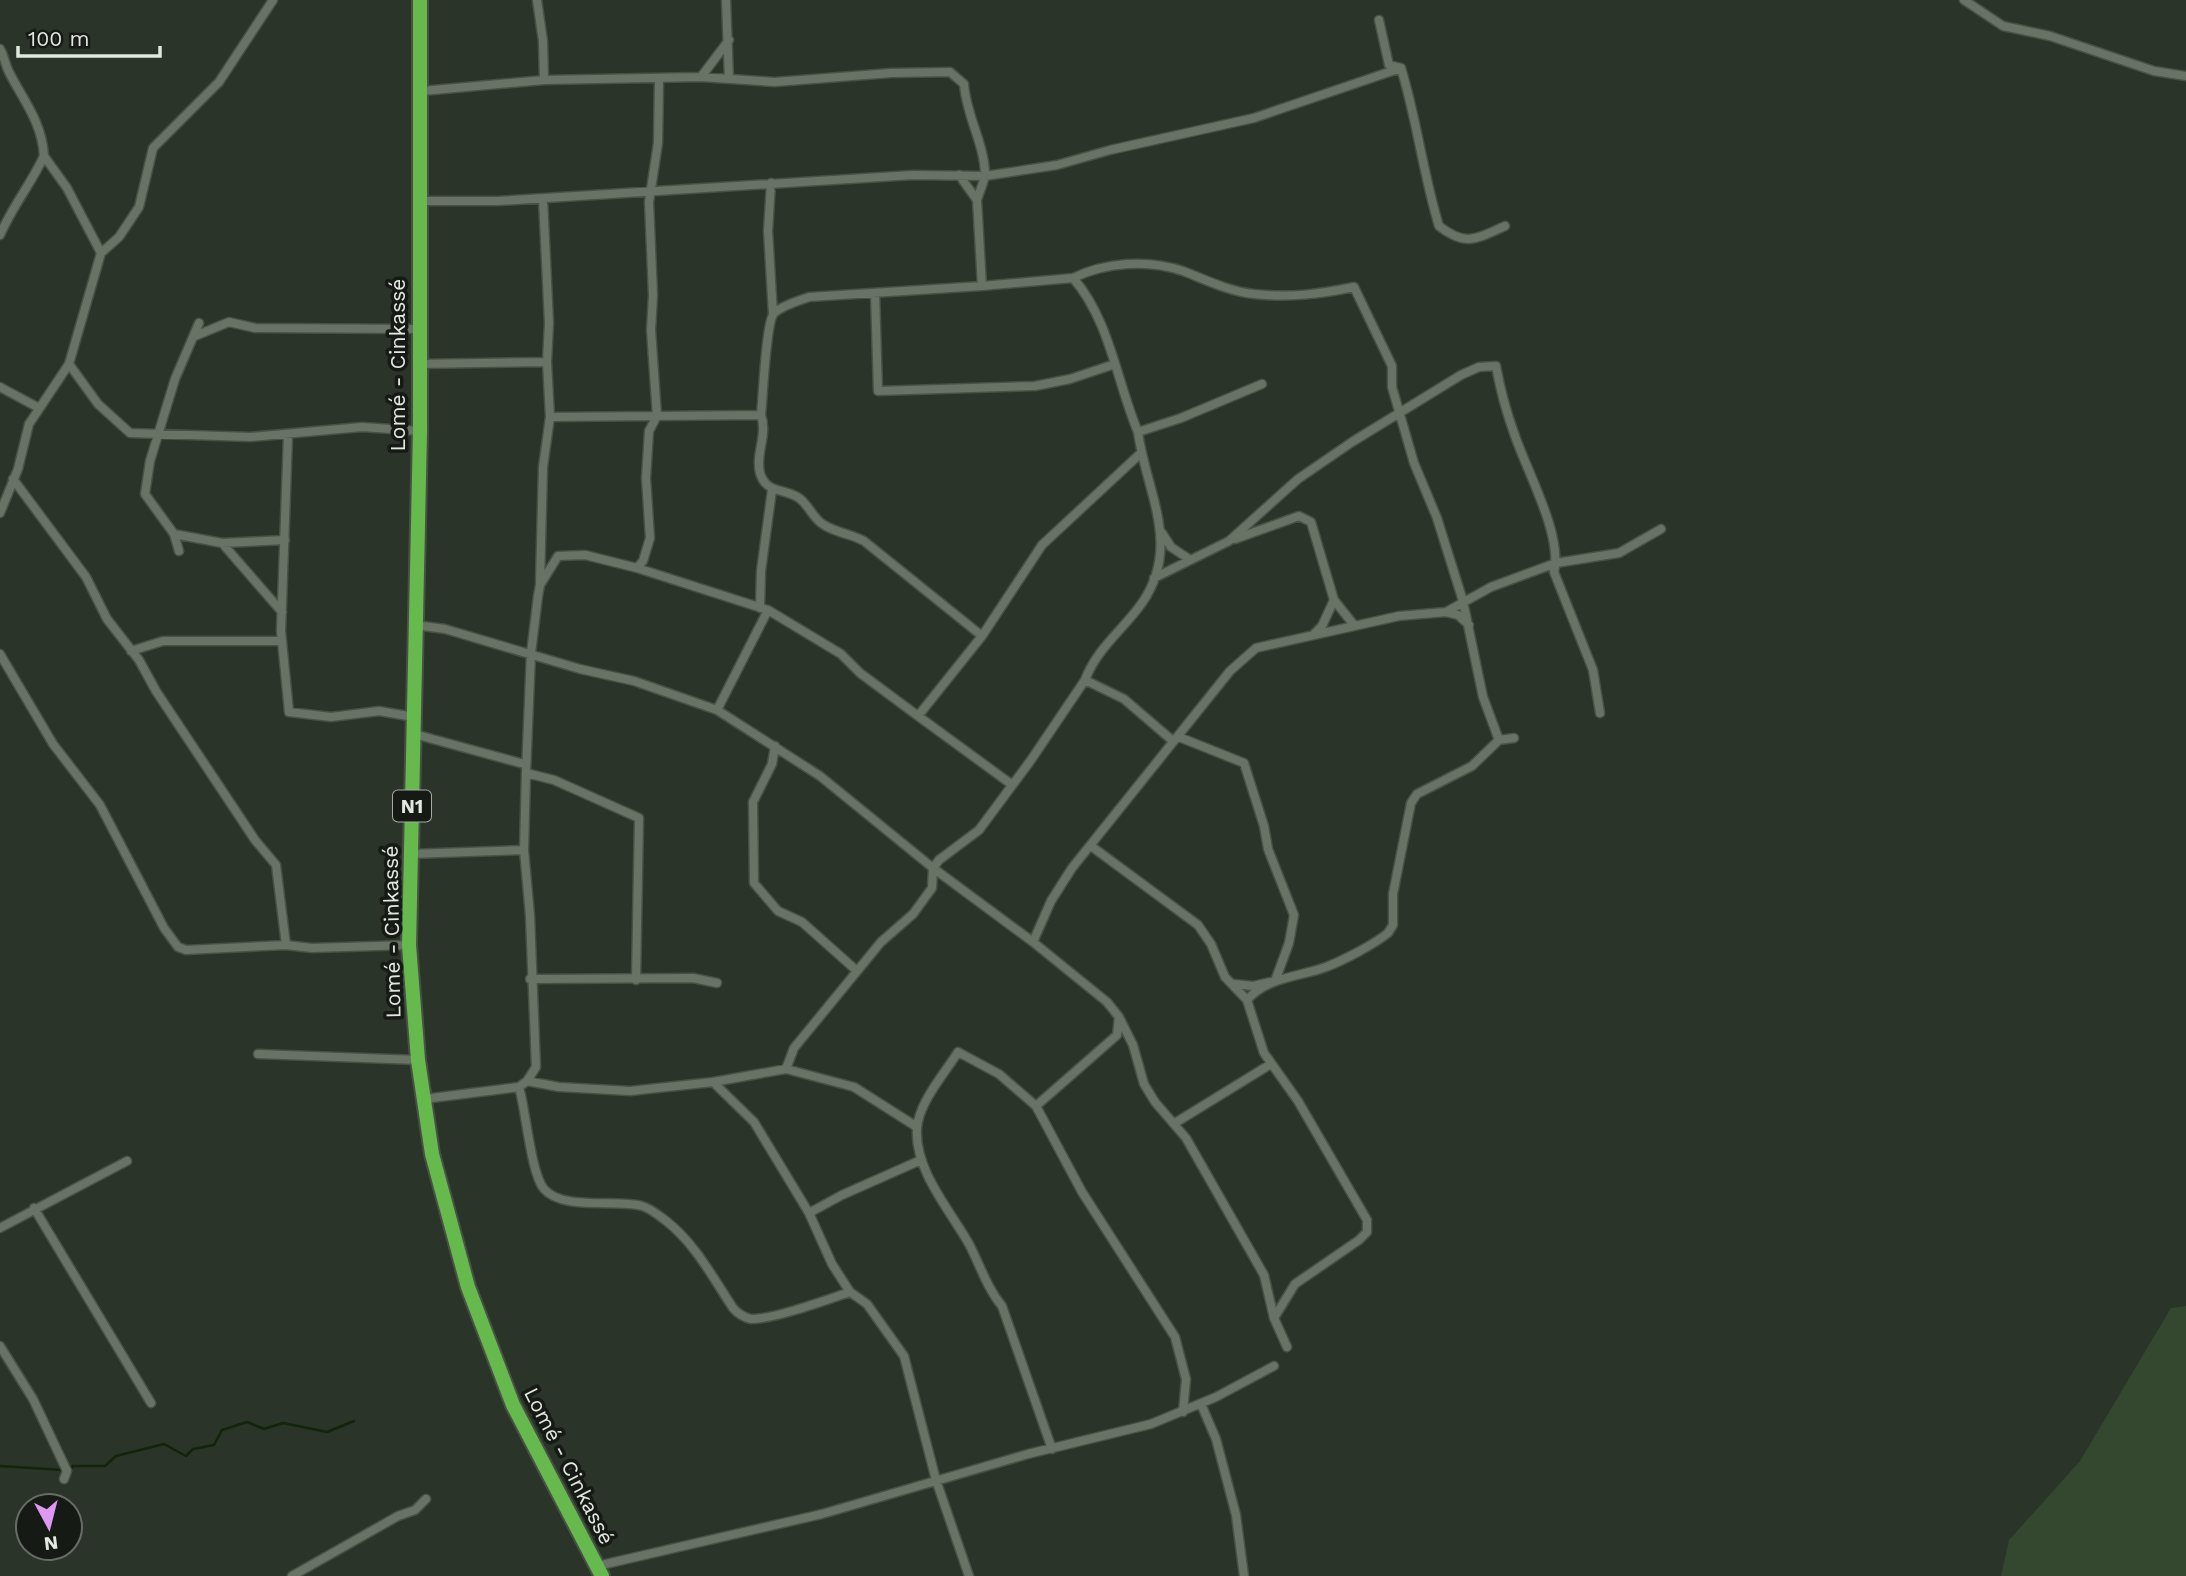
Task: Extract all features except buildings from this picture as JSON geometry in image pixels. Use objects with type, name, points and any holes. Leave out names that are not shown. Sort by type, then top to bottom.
[{"type":"highway","name":"Lomé - Cinkassé","points":[[420,0],[420,431],[410,945],[418,1060],[432,1154],[468,1287],[513,1405],[599,1571]]},
{"type":"street","points":[[0,513],[29,424],[69,364],[101,253],[119,237],[139,207],[153,148],[219,82],[273,0]]},
{"type":"street","points":[[537,0],[543,41],[544,80]]},
{"type":"street","points":[[726,0],[729,79]]},
{"type":"street","points":[[1964,0],[2003,26],[2050,36],[2154,71],[2186,76]]},
{"type":"street","points":[[1379,20],[1389,65],[1401,68]]},
{"type":"street","points":[[701,77],[729,40]]},
{"type":"street","points":[[0,49],[8,70],[30,106],[43,140],[44,156],[34,177],[13,206],[0,236]]},
{"type":"street","points":[[421,201],[543,199],[771,183],[985,176],[1058,165],[1110,150],[1254,118],[1401,68]]},
{"type":"street","points":[[1401,68],[1415,113],[1425,181],[1439,226],[1463,240],[1476,239],[1505,226]]},
{"type":"street","points":[[422,91],[544,80],[701,77],[775,82],[891,73],[950,72],[964,84],[965,99],[985,176],[977,200],[982,286]]},
{"type":"street","points":[[637,568],[643,561],[650,538],[646,478],[649,432],[657,416],[651,330],[653,295],[649,192],[658,144],[659,79]]},
{"type":"street","points":[[44,156],[67,188],[101,253]]},
{"type":"street","points":[[959,175],[977,200]]},
{"type":"street","points":[[771,183],[768,231],[773,314],[766,331],[767,366],[761,415],[764,438],[759,468],[761,477],[772,490],[798,497],[821,524],[840,534],[864,541],[982,636]]},
{"type":"street","points":[[424,1099],[519,1087],[527,1081],[536,1067],[530,979],[530,916],[524,850],[531,653],[540,585],[544,467],[550,417],[543,199]]},
{"type":"street","points":[[773,314],[809,297],[1073,278],[1133,263],[1180,270],[1212,285],[1251,294],[1290,297],[1354,287],[1392,366],[1392,387],[1399,413],[1462,601],[1483,697],[1499,740]]},
{"type":"street","points":[[1073,278],[1084,290],[1115,363],[1138,432],[1162,533],[1171,547],[1189,559]]},
{"type":"street","points":[[875,293],[878,391],[1035,386],[1070,379],[1115,363]]},
{"type":"street","points":[[195,335],[229,322],[255,328],[419,329]]},
{"type":"street","points":[[179,551],[174,534],[145,494],[150,461],[175,379],[199,323]]},
{"type":"street","points":[[419,364],[547,362]]},
{"type":"street","points":[[69,364],[97,404],[130,433],[250,437],[288,436],[362,427],[420,431]]},
{"type":"street","points":[[1229,541],[1298,479],[1399,413],[1470,371],[1496,366],[1514,435],[1550,532],[1556,563],[1554,572],[1593,670],[1601,713]]},
{"type":"street","points":[[1138,432],[1181,418],[1262,384]]},
{"type":"street","points":[[0,387],[39,408]]},
{"type":"street","points":[[550,417],[761,415]]},
{"type":"street","points":[[288,436],[282,641],[289,712],[340,717],[379,711],[414,717]]},
{"type":"street","points":[[918,716],[982,636],[1042,545],[1141,453]]},
{"type":"street","points":[[13,479],[86,577],[107,619],[131,651],[254,840],[276,865],[286,945]]},
{"type":"street","points":[[717,710],[764,609],[761,571],[772,490]]},
{"type":"street","points":[[1154,578],[1229,541],[1299,516],[1311,522],[1334,600],[1354,625]]},
{"type":"street","points":[[1446,611],[1462,601],[1556,563],[1619,553],[1661,529]]},
{"type":"street","points":[[786,1069],[794,1048],[881,942],[919,905],[932,888],[933,868],[979,830],[1085,680],[1091,662],[1142,604],[1154,578],[1162,533]]},
{"type":"street","points":[[174,534],[222,544],[285,540]]},
{"type":"street","points":[[222,544],[282,612]]},
{"type":"street","points":[[540,585],[558,556],[586,555],[637,568],[764,609],[841,654],[860,673],[1011,784]]},
{"type":"street","points":[[1310,636],[1322,626],[1334,600]]},
{"type":"street","points":[[1033,942],[1051,901],[1091,846],[1230,671],[1256,648],[1399,616],[1446,611],[1458,615],[1469,625]]},
{"type":"street","points":[[415,625],[445,629],[580,669],[634,681],[717,710],[820,776],[933,868],[1033,942],[1107,1002],[1119,1017],[1133,1045],[1144,1084],[1154,1102],[1175,1123],[1264,1275],[1274,1318],[1287,1347]]},
{"type":"street","points":[[131,651],[163,641],[282,641]]},
{"type":"street","points":[[0,654],[53,744],[100,805],[164,928],[178,947],[186,950],[286,945],[312,948],[410,945]]},
{"type":"street","points":[[1085,680],[1124,699],[1176,739],[1244,763],[1264,826],[1268,849],[1294,915],[1289,943],[1275,981],[1255,990],[1247,1000]]},
{"type":"street","points":[[414,734],[525,769],[639,818],[636,979]]},
{"type":"street","points":[[1234,984],[1253,986],[1328,966],[1388,933],[1393,925],[1393,894],[1411,803],[1417,794],[1472,766],[1499,740],[1514,738]]},
{"type":"street","points":[[775,746],[772,764],[753,803],[754,883],[778,911],[802,922],[857,971]]},
{"type":"street","points":[[1091,846],[1198,925],[1211,944],[1225,977],[1247,1000],[1264,1053],[1298,1101],[1367,1220],[1367,1232],[1295,1284],[1274,1318]]},
{"type":"street","points":[[411,854],[524,850]]},
{"type":"street","points":[[530,979],[561,976],[693,978],[717,984]]},
{"type":"street","points":[[1036,1106],[1118,1035],[1119,1017]]},
{"type":"street","points":[[1052,1449],[1002,1306],[990,1292],[969,1244],[921,1160],[917,1127],[928,1100],[958,1052],[999,1074],[1036,1106],[1082,1192],[1175,1336],[1186,1379],[1183,1412]]},
{"type":"street","points":[[257,1054],[418,1060]]},
{"type":"street","points":[[1175,1123],[1271,1064]]},
{"type":"street","points":[[527,1081],[559,1087],[629,1091],[713,1082],[786,1069],[854,1087],[917,1127]]},
{"type":"street","points":[[713,1082],[754,1122],[809,1213],[832,1264],[849,1292],[867,1304],[904,1356],[936,1480],[969,1576]]},
{"type":"street","points":[[519,1087],[526,1111],[537,1178],[543,1188],[566,1201],[612,1202],[650,1210],[671,1225],[698,1254],[734,1309],[743,1316],[762,1317],[849,1292]]},
{"type":"street","points":[[809,1213],[842,1195],[921,1160]]},
{"type":"street","points":[[0,1228],[127,1161]]},
{"type":"street","points":[[34,1208],[151,1403]]},
{"type":"street","points":[[0,1346],[33,1399],[67,1471],[64,1479]]},
{"type":"street","points":[[599,1571],[822,1514],[936,1480],[1151,1424],[1201,1404],[1274,1366]]},
{"type":"street","points":[[1201,1404],[1216,1439],[1236,1515],[1244,1576]]},
{"type":"street","points":[[292,1576],[398,1516],[415,1510],[426,1499]]},
{"type":"green space","points":[[2186,1306],[2186,1576],[2001,1576],[2009,1540],[2080,1461],[2171,1308]]},
{"type":"waterway","points":[[69,1470],[73,1466],[105,1466],[116,1456],[164,1444],[186,1456],[193,1449],[214,1445],[222,1430],[247,1422],[264,1429],[283,1423],[327,1432],[354,1421]]},
{"type":"waterway","points":[[0,1466],[63,1470]]}]
